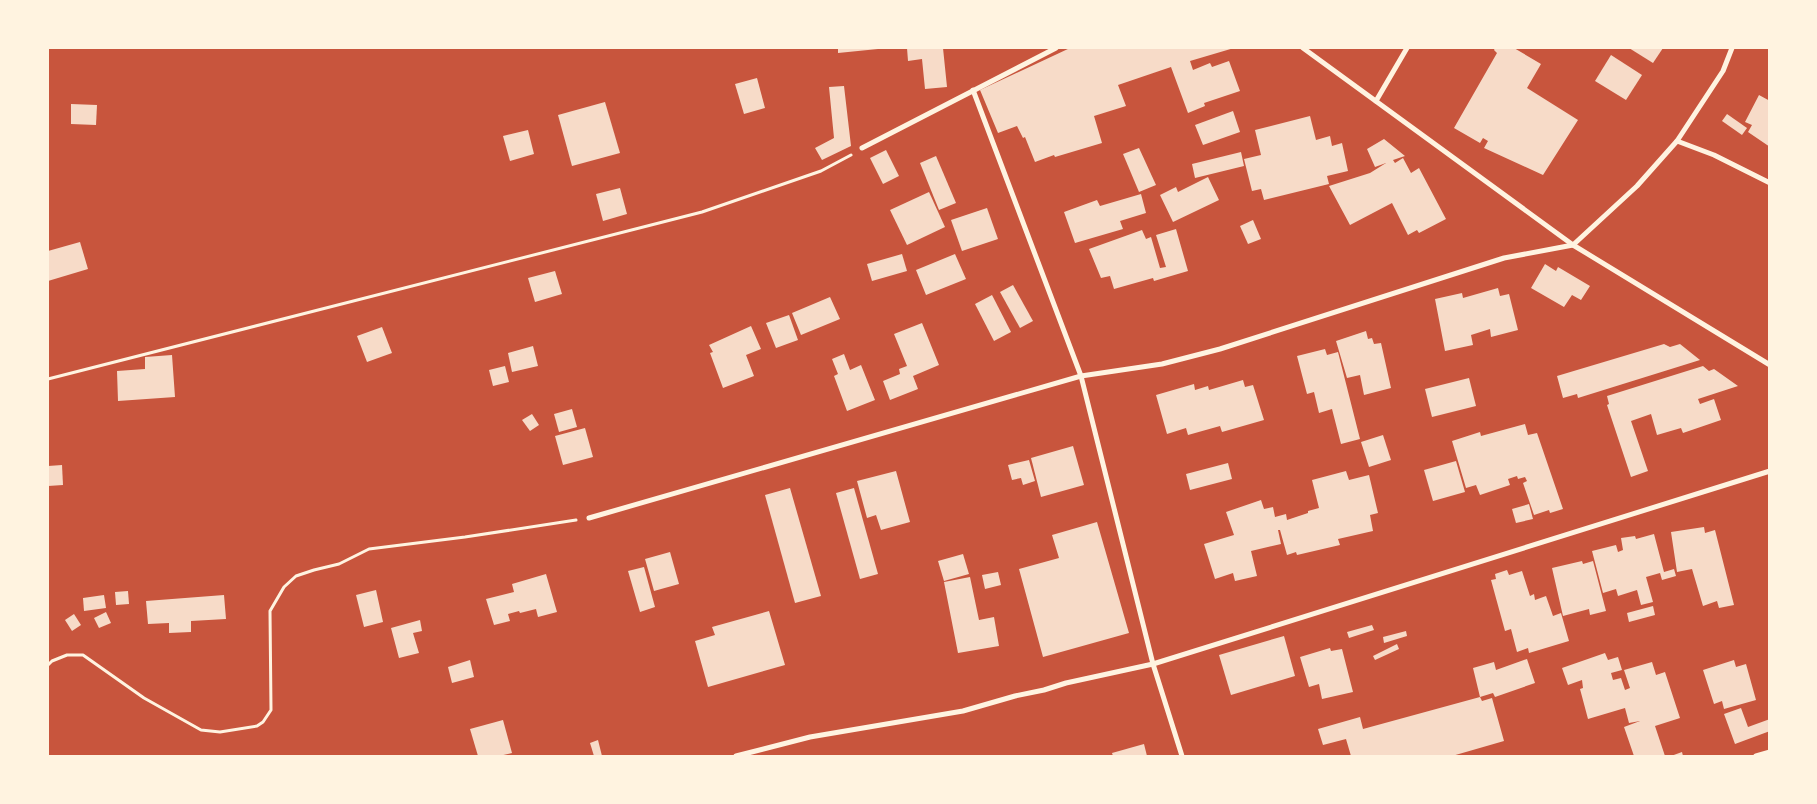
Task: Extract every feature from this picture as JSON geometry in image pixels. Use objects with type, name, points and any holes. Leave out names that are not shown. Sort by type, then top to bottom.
[{"type":"street","points":[[862,148],[1056,48]]},
{"type":"street","points":[[1303,48],[1573,245],[1770,365]]},
{"type":"street","points":[[1376,101],[1407,48]]},
{"type":"street","points":[[590,518],[1081,376],[1162,364],[1210,351],[1504,258],[1573,245],[1637,186],[1677,141],[1723,71],[1732,48]]},
{"type":"street","points":[[973,90],[1081,376],[1154,664],[1182,756]]},
{"type":"street","points":[[1677,141],[1714,155],[1770,183]]},
{"type":"street","points":[[736,756],[810,737],[963,711],[1066,683],[1154,664],[1770,472]]},
{"type":"street","points":[[1756,756],[1770,752]]},
{"type":"path","points":[[48,379],[702,212],[821,171],[862,148]]},
{"type":"path","points":[[48,665],[67,654],[83,655],[144,698],[201,730],[220,732],[257,726],[263,722],[271,710],[270,611],[284,588],[296,576],[339,564],[369,549],[590,518]]},
{"type":"building","points":[[838,48],[877,48],[878,49],[838,53]]},
{"type":"building","points":[[907,48],[943,48],[947,87],[925,89],[922,59],[908,61]]},
{"type":"building","points":[[1070,48],[1234,48],[1190,61],[1193,70],[1210,63],[1212,67],[1229,61],[1240,91],[1204,103],[1205,106],[1188,113],[1171,67],[1118,85],[1126,106],[1094,116],[1102,143],[1055,157],[1054,155],[1035,162],[1025,137],[1023,138],[1017,126],[998,133],[980,90]]},
{"type":"building","points":[[1495,48],[1514,48],[1541,64],[1527,88],[1578,120],[1543,175],[1484,148],[1488,141],[1483,138],[1480,143],[1454,128],[1497,53],[1494,50]]},
{"type":"building","points":[[1629,48],[1663,48],[1653,63]]},
{"type":"building","points":[[1611,55],[1642,75],[1626,100],[1595,81]]},
{"type":"building","points":[[757,78],[765,108],[744,114],[735,84]]},
{"type":"building","points":[[844,86],[851,146],[822,160],[815,148],[834,138],[829,87]]},
{"type":"building","points":[[1759,95],[1770,101],[1770,147],[1748,132],[1752,125],[1745,122]]},
{"type":"building","points":[[605,102],[620,153],[572,166],[558,115]]},
{"type":"building","points":[[71,104],[97,105],[96,125],[71,124]]},
{"type":"building","points":[[1233,111],[1240,132],[1203,145],[1195,125]]},
{"type":"building","points":[[1727,114],[1747,128],[1742,135],[1722,121]]},
{"type":"building","points":[[1310,116],[1316,140],[1330,136],[1332,146],[1342,143],[1348,171],[1327,176],[1329,184],[1264,200],[1261,189],[1252,191],[1244,159],[1261,155],[1255,130]]},
{"type":"building","points":[[528,130],[534,154],[510,161],[503,136]]},
{"type":"building","points":[[1384,139],[1405,156],[1393,160],[1395,163],[1403,158],[1411,173],[1419,168],[1446,219],[1419,233],[1417,230],[1408,235],[1392,203],[1350,225],[1329,186],[1370,173],[1386,163],[1375,167],[1367,149]]},
{"type":"building","points":[[1139,148],[1156,185],[1139,192],[1123,154]]},
{"type":"building","points":[[886,150],[899,176],[883,184],[870,158]]},
{"type":"building","points":[[1241,152],[1244,166],[1195,178],[1192,164]]},
{"type":"building","points":[[936,156],[956,203],[939,210],[920,163]]},
{"type":"building","points":[[1208,177],[1219,200],[1173,222],[1160,195],[1176,187],[1178,192]]},
{"type":"building","points":[[620,188],[627,214],[603,221],[596,194]]},
{"type":"building","points":[[929,192],[945,227],[907,245],[890,210]]},
{"type":"building","points":[[1141,194],[1146,213],[1120,221],[1123,229],[1075,243],[1064,212],[1097,200],[1100,206]]},
{"type":"building","points":[[987,208],[998,239],[962,251],[951,220]]},
{"type":"building","points":[[1253,220],[1261,239],[1248,244],[1240,226]]},
{"type":"building","points":[[1176,229],[1188,271],[1154,281],[1153,278],[1114,289],[1110,276],[1101,278],[1089,249],[1142,230],[1146,239],[1151,237],[1160,268],[1166,267],[1156,235]]},
{"type":"building","points":[[80,242],[88,269],[48,281],[48,251]]},
{"type":"building","points":[[902,254],[907,271],[872,281],[867,264]]},
{"type":"building","points":[[955,254],[966,279],[926,295],[916,270]]},
{"type":"building","points":[[1545,264],[1556,271],[1558,267],[1590,286],[1581,300],[1572,295],[1564,307],[1531,288]]},
{"type":"building","points":[[555,271],[562,294],[535,302],[528,278]]},
{"type":"building","points":[[1013,285],[1033,321],[1020,328],[1000,292]]},
{"type":"building","points":[[1498,288],[1500,296],[1509,294],[1518,330],[1491,337],[1490,329],[1471,335],[1473,345],[1445,351],[1435,299],[1462,293],[1463,298]]},
{"type":"building","points":[[992,295],[1011,332],[994,341],[975,304]]},
{"type":"building","points":[[830,297],[840,319],[801,335],[792,313]]},
{"type":"building","points":[[789,315],[798,340],[776,348],[766,323]]},
{"type":"building","points":[[922,323],[939,365],[913,376],[918,389],[890,400],[883,381],[900,374],[899,369],[907,366],[894,334]]},
{"type":"building","points":[[751,326],[761,349],[746,355],[754,376],[723,388],[710,353],[713,352],[709,345]]},
{"type":"building","points":[[382,327],[392,353],[367,362],[357,336]]},
{"type":"building","points":[[1366,331],[1368,339],[1372,338],[1374,344],[1381,343],[1391,388],[1364,395],[1360,375],[1347,378],[1336,341]]},
{"type":"building","points":[[1664,344],[1670,347],[1680,344],[1700,360],[1578,398],[1577,394],[1563,398],[1557,376]]},
{"type":"building","points":[[533,346],[538,366],[512,372],[508,353]]},
{"type":"building","points":[[1325,349],[1327,355],[1338,352],[1360,439],[1341,444],[1332,409],[1319,413],[1314,392],[1307,394],[1297,356]]},
{"type":"building","points":[[844,354],[850,370],[861,365],[875,400],[847,411],[834,376],[838,374],[832,359]]},
{"type":"building","points":[[172,355],[175,397],[118,401],[117,371],[145,369],[145,357]]},
{"type":"building","points":[[505,366],[509,382],[493,386],[489,370]]},
{"type":"building","points":[[1703,366],[1709,371],[1714,369],[1738,386],[1698,399],[1700,404],[1714,399],[1721,420],[1683,433],[1681,428],[1657,435],[1651,414],[1631,421],[1648,471],[1631,477],[1607,405],[1609,404],[1607,396]]},
{"type":"building","points":[[1469,378],[1476,406],[1432,417],[1425,389]]},
{"type":"building","points":[[1243,380],[1245,387],[1253,385],[1264,420],[1222,432],[1220,426],[1188,435],[1186,428],[1167,434],[1156,395],[1194,384],[1195,390],[1208,386],[1209,390]]},
{"type":"building","points":[[572,409],[577,427],[559,432],[554,414]]},
{"type":"building","points":[[532,414],[539,425],[530,431],[522,420]]},
{"type":"building","points":[[1525,424],[1528,435],[1537,433],[1563,509],[1550,513],[1549,510],[1534,515],[1523,483],[1527,481],[1525,477],[1518,479],[1517,476],[1508,479],[1510,485],[1480,495],[1476,485],[1466,488],[1452,441],[1480,432],[1481,436]]},
{"type":"building","points":[[585,428],[593,457],[563,465],[555,436]]},
{"type":"building","points":[[1383,435],[1391,460],[1369,467],[1361,442]]},
{"type":"building","points":[[1073,446],[1084,485],[1041,497],[1031,458]]},
{"type":"building","points":[[1029,460],[1035,481],[1023,485],[1021,478],[1012,480],[1008,465]]},
{"type":"building","points":[[1456,461],[1465,492],[1433,501],[1424,470]]},
{"type":"building","points":[[1228,463],[1232,479],[1190,490],[1186,474]]},
{"type":"building","points":[[62,465],[63,485],[48,486],[48,466]]},
{"type":"building","points":[[896,471],[910,522],[881,530],[876,515],[867,518],[857,481]]},
{"type":"building","points":[[1346,471],[1349,480],[1369,475],[1378,513],[1370,515],[1373,531],[1338,539],[1340,545],[1297,555],[1296,552],[1287,555],[1280,530],[1278,530],[1281,544],[1251,551],[1257,576],[1235,581],[1233,573],[1215,579],[1204,544],[1234,535],[1226,512],[1261,500],[1264,509],[1273,507],[1275,517],[1286,514],[1287,520],[1308,513],[1308,511],[1319,508],[1312,480]]},
{"type":"building","points":[[790,488],[821,596],[795,603],[765,495]]},
{"type":"building","points":[[854,488],[878,574],[860,579],[836,493]]},
{"type":"building","points":[[1529,504],[1533,519],[1516,523],[1512,509]]},
{"type":"building","points":[[1097,522],[1129,633],[1043,657],[1019,569],[1059,558],[1052,535]]},
{"type":"building","points":[[1704,527],[1705,533],[1715,530],[1734,605],[1719,608],[1717,601],[1703,606],[1692,569],[1677,572],[1671,532]]},
{"type":"building","points":[[1654,534],[1664,572],[1674,569],[1676,576],[1662,580],[1660,573],[1646,577],[1653,602],[1641,605],[1637,590],[1618,596],[1616,589],[1603,593],[1592,551],[1616,545],[1618,552],[1623,550],[1621,538],[1635,536],[1636,539]]},
{"type":"building","points":[[670,552],[679,584],[654,591],[645,559]]},
{"type":"building","points":[[963,554],[969,574],[944,581],[938,561]]},
{"type":"building","points":[[1582,561],[1583,564],[1593,561],[1606,611],[1590,615],[1589,609],[1563,616],[1552,568]]},
{"type":"building","points":[[644,567],[655,607],[640,612],[628,571]]},
{"type":"building","points":[[1507,570],[1509,575],[1522,571],[1530,596],[1534,594],[1535,600],[1546,596],[1553,616],[1561,613],[1569,641],[1529,653],[1528,648],[1517,652],[1511,629],[1505,631],[1491,580],[1496,579],[1495,574]]},
{"type":"building","points":[[998,572],[1001,585],[985,589],[982,575]]},
{"type":"building","points":[[546,574],[557,612],[538,617],[536,609],[520,613],[519,611],[508,614],[510,621],[494,625],[486,599],[514,592],[512,584]]},
{"type":"building","points":[[970,577],[979,620],[994,617],[999,646],[958,653],[944,582]]},
{"type":"building","points":[[376,590],[383,622],[364,627],[356,595]]},
{"type":"building","points":[[128,591],[129,604],[116,605],[115,592]]},
{"type":"building","points":[[104,595],[106,608],[84,611],[83,598]]},
{"type":"building","points":[[224,595],[226,619],[191,621],[191,632],[169,633],[169,623],[148,624],[146,601]]},
{"type":"building","points":[[1653,606],[1655,615],[1629,622],[1627,613]]},
{"type":"building","points":[[769,611],[785,665],[708,687],[695,641],[715,635],[712,627]]},
{"type":"building","points":[[106,612],[111,623],[99,628],[94,618]]},
{"type":"building","points":[[74,614],[81,625],[72,631],[65,620]]},
{"type":"building","points":[[420,620],[422,631],[413,633],[419,653],[399,658],[391,628]]},
{"type":"building","points":[[1372,625],[1374,630],[1349,638],[1347,632]]},
{"type":"building","points":[[1406,631],[1407,636],[1384,643],[1383,637]]},
{"type":"building","points":[[1284,636],[1295,676],[1231,695],[1219,655]]},
{"type":"building","points":[[1397,644],[1399,649],[1375,660],[1373,656]]},
{"type":"building","points":[[1330,648],[1331,651],[1342,649],[1353,692],[1322,699],[1319,684],[1309,687],[1300,657]]},
{"type":"building","points":[[1605,653],[1608,660],[1618,657],[1622,670],[1611,673],[1613,680],[1621,678],[1625,690],[1630,688],[1624,670],[1652,662],[1656,675],[1665,672],[1680,718],[1655,726],[1665,756],[1634,756],[1624,727],[1640,721],[1629,723],[1625,708],[1588,719],[1580,689],[1583,688],[1582,680],[1568,685],[1562,668]]},
{"type":"building","points":[[1527,659],[1535,683],[1495,697],[1493,693],[1480,697],[1473,668],[1494,662],[1496,670]]},
{"type":"building","points":[[470,660],[474,677],[452,683],[448,667]]},
{"type":"building","points":[[1734,660],[1736,667],[1746,664],[1756,700],[1724,709],[1722,701],[1714,704],[1703,670]]},
{"type":"building","points":[[1480,697],[1482,701],[1492,698],[1504,741],[1452,756],[1351,756],[1346,739],[1323,745],[1318,729],[1360,717],[1363,729]]},
{"type":"building","points":[[1741,708],[1748,727],[1770,719],[1770,731],[1735,744],[1724,714]]},
{"type":"building","points":[[503,720],[512,753],[499,756],[478,756],[470,729]]},
{"type":"building","points":[[598,740],[602,756],[594,756],[590,743]]},
{"type":"building","points":[[1144,744],[1147,756],[1113,756],[1112,753]]},
{"type":"building","points":[[1682,752],[1683,756],[1671,756]]}]
